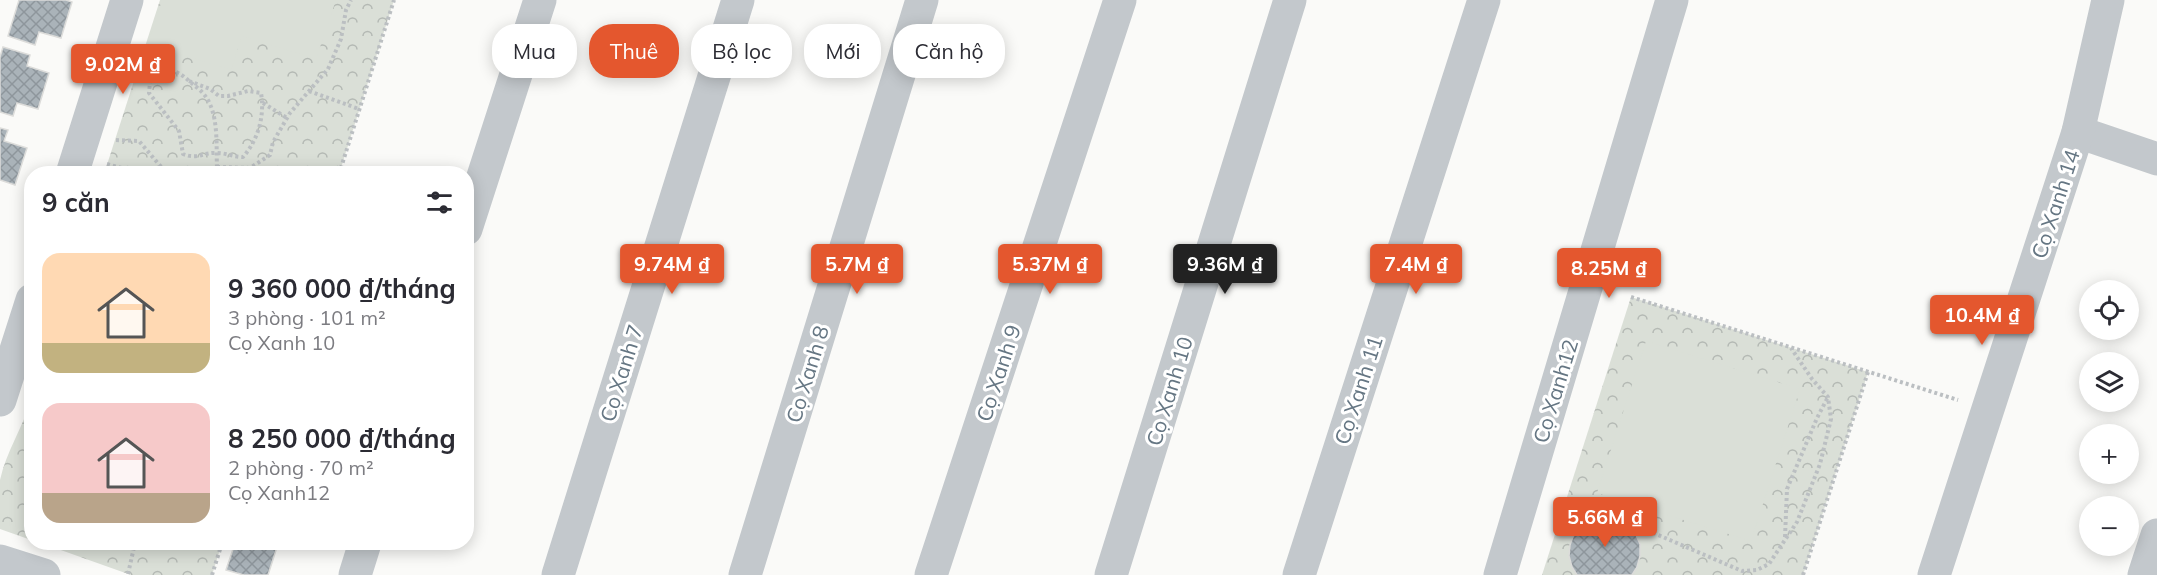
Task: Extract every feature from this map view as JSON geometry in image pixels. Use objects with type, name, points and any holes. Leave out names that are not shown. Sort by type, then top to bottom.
[{"type":"street","points":[[75,166],[127,0]]},
{"type":"street","points":[[474,204],[540,0]]},
{"type":"street","name":"Cọ Xanh 7","points":[[558,575],[738,0]]},
{"type":"street","name":"Cọ Xanh 8","points":[[745,575],[922,0]]},
{"type":"street","name":"Cọ Xanh 9","points":[[931,575],[1120,0]]},
{"type":"street","name":"Cọ Xanh 10","points":[[1111,575],[1290,0]]},
{"type":"street","name":"Cọ Xanh 11","points":[[1299,575],[1484,0]]},
{"type":"street","name":"Cọ Xanh 14","points":[[1934,575],[2078,132],[2108,0]]},
{"type":"street","name":"Cọ Xanh12","points":[[1500,575],[1661,3]]},
{"type":"street","points":[[2078,132],[2157,159]]},
{"type":"street","points":[[0,400],[24,325]]},
{"type":"street","points":[[2144,575],[2157,535]]},
{"type":"street","points":[[355,575],[363,550]]},
{"type":"street","points":[[0,561],[44,575]]},
{"type":"path","points":[[253,166],[270,155],[273,142],[287,118],[328,69],[341,39],[346,10],[351,0]]},
{"type":"path","points":[[341,166],[394,0]]},
{"type":"path","points":[[189,81],[210,89],[219,96],[248,91],[261,93],[262,103],[255,140],[243,158],[216,152],[203,157],[190,157],[183,154],[179,131],[149,93],[151,73],[163,70],[179,72],[206,97],[213,114],[216,152],[217,166]]},
{"type":"path","points":[[135,77],[150,81]]},
{"type":"path","points":[[309,91],[359,109]]},
{"type":"path","points":[[262,103],[287,118]]},
{"type":"path","points":[[115,140],[139,141],[160,166]]},
{"type":"path","points":[[107,164],[114,166]]},
{"type":"path","points":[[1631,297],[1965,402]]},
{"type":"path","points":[[1565,502],[1581,516],[1603,523],[1635,525],[1742,571],[1757,570],[1768,564],[1797,522],[1820,464],[1831,419],[1828,397],[1791,348]]},
{"type":"path","points":[[1803,575],[1868,372]]},
{"type":"path","points":[[1785,537],[1786,489],[1828,397]]},
{"type":"path","points":[[128,574],[133,550]]},
{"type":"path","points":[[212,575],[220,550]]},
{"type":"green space","points":[[160,0],[394,0],[342,166],[107,166]]},
{"type":"green space","points":[[162,0],[336,0],[316,59],[242,36],[231,70],[148,44]]},
{"type":"green space","points":[[1631,297],[1868,372],[1803,575],[1542,575]]},
{"type":"green space","points":[[1646,341],[1800,389],[1751,541],[1597,493]]},
{"type":"green space","points":[[24,420],[24,538],[0,529],[0,480],[6,459]]},
{"type":"green space","points":[[61,550],[220,550],[212,575],[131,575]]},
{"type":"building","points":[[19,0],[72,2],[61,38],[39,32],[35,45],[8,36]]},
{"type":"building","points":[[3,47],[30,55],[27,66],[49,73],[38,109],[17,103],[13,116],[0,112],[0,57]]},
{"type":"building","points":[[0,128],[8,130],[4,141],[27,148],[15,185],[0,180]]},
{"type":"building","points":[[1604,516],[1616,518],[1627,524],[1635,533],[1640,544],[1640,556],[1632,575],[1577,575],[1572,567],[1569,556],[1574,534],[1582,525]]},
{"type":"building","points":[[233,550],[276,550],[268,575],[244,575],[226,570]]}]
